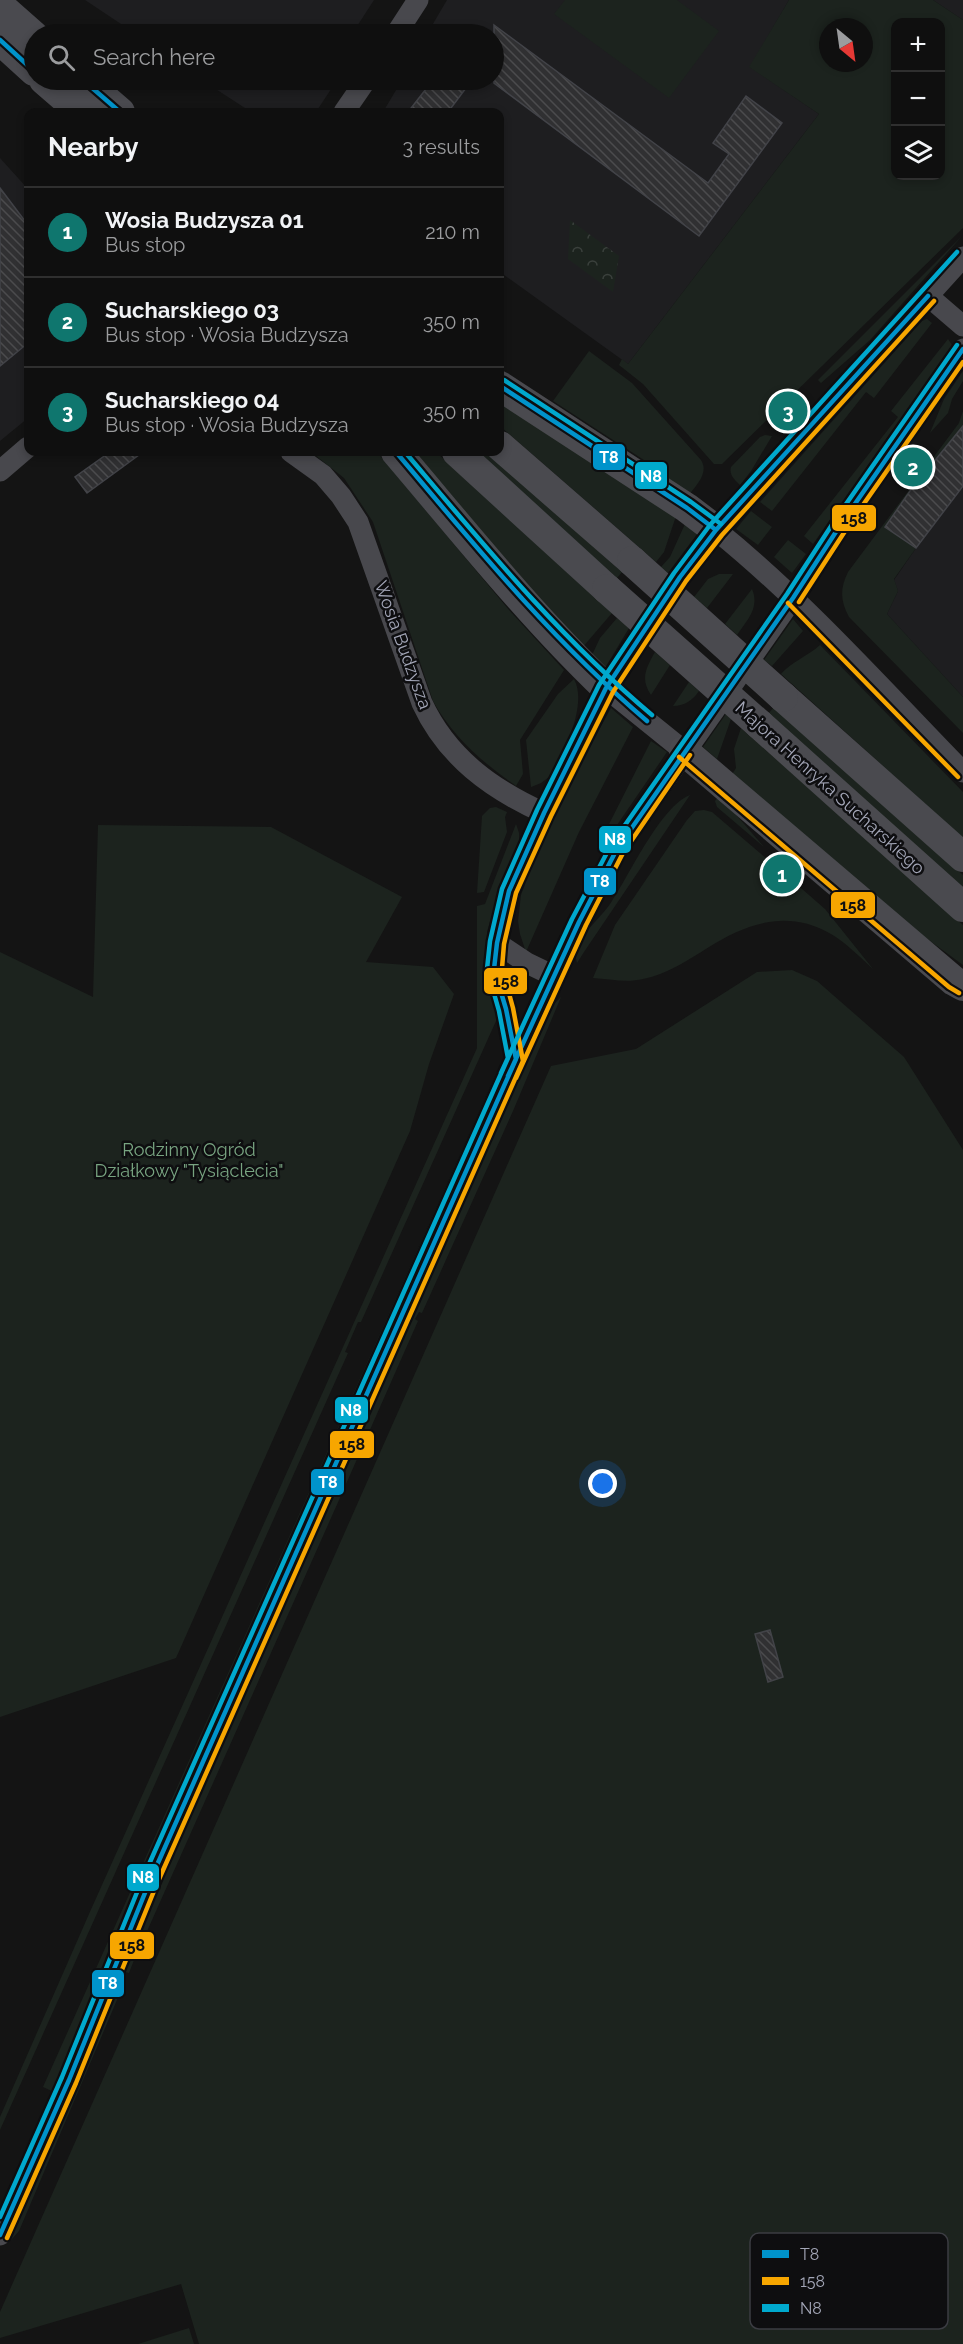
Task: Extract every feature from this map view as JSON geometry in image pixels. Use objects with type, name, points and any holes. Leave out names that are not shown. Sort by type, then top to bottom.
[{"type":"highway","points":[[0,6],[24,46]]},
{"type":"highway","points":[[0,40],[24,56]]},
{"type":"highway","points":[[60,90],[77,108]]},
{"type":"highway","points":[[95,90],[115,108]]},
{"type":"highway","points":[[504,389],[687,508],[716,530]]},
{"type":"highway","name":"Majora Henryka Sucharskiego","points":[[504,449],[963,857]]},
{"type":"highway","points":[[399,456],[516,593],[569,652],[606,688]]},
{"type":"highway","name":"Majora Henryka Sucharskiego","points":[[461,456],[963,907]]},
{"type":"highway","points":[[684,751],[869,910],[963,986]]},
{"type":"street","points":[[402,24],[418,0]]},
{"type":"street","points":[[347,108],[359,90]]},
{"type":"street","points":[[516,1059],[506,1009],[494,969],[497,943],[510,891],[544,813],[606,688],[680,577],[716,530],[963,257]]},
{"type":"street","points":[[928,296],[963,326]]},
{"type":"street","points":[[0,2235],[69,2080],[149,1882],[516,1059],[617,849],[793,598],[843,521],[963,349]]},
{"type":"street","points":[[0,471],[24,450]]},
{"type":"street","name":"Wosia Budzysza","points":[[297,456],[323,475],[341,496],[358,522],[422,703],[432,724],[458,756],[489,784],[544,813]]},
{"type":"street","points":[[716,530],[793,598],[963,772]]},
{"type":"street","points":[[606,688],[684,751]]},
{"type":"street","points":[[497,943],[527,963],[554,976]]},
{"type":"shaded area","points":[[85,0],[374,0],[358,24],[121,24]]},
{"type":"shaded area","points":[[447,0],[789,0],[750,67],[819,114],[628,364],[504,275],[504,108],[385,108],[396,90],[504,90],[504,24],[433,24]]},
{"type":"shaded area","points":[[933,0],[963,0],[963,20]]},
{"type":"shaded area","points":[[217,90],[330,90],[319,108],[245,108]]},
{"type":"shaded area","points":[[0,158],[24,185],[24,421],[0,441]]},
{"type":"shaded area","points":[[963,426],[963,697],[887,614],[898,591],[894,580],[916,548],[885,527],[910,491]]},
{"type":"green space","points":[[565,0],[677,0],[719,31],[669,98],[554,14]]},
{"type":"green space","points":[[789,0],[933,0],[963,20],[963,228],[722,464],[714,464],[643,384],[619,365],[622,359],[628,364],[819,114],[749,67]]},
{"type":"green space","points":[[570,220],[619,256],[613,292],[568,259]]},
{"type":"green space","points":[[962,236],[870,340],[821,383],[818,380]]},
{"type":"green space","points":[[927,319],[932,323],[874,398],[866,392],[772,511],[760,502],[922,321]]},
{"type":"green space","points":[[948,339],[951,347],[813,544],[804,536],[898,417],[891,411]]},
{"type":"green space","points":[[589,351],[632,383],[701,460],[703,474],[689,495],[665,479],[667,475],[553,401]]},
{"type":"green space","points":[[963,371],[963,381],[952,399],[948,413],[930,433],[944,399]]},
{"type":"green space","points":[[504,404],[676,516],[664,552],[656,562],[504,429]]},
{"type":"green space","points":[[963,411],[963,426],[910,491],[885,527],[916,548],[894,579],[898,591],[887,614],[963,697],[963,733],[849,617],[842,594],[848,572],[959,423]]},
{"type":"green space","points":[[772,436],[740,485],[731,475],[731,467],[760,437]]},
{"type":"green space","points":[[316,456],[380,456],[509,610],[564,670],[520,740],[523,774],[516,786],[459,738],[433,701],[373,522],[344,478]]},
{"type":"green space","points":[[415,456],[440,456],[612,613],[582,648]]},
{"type":"green space","points":[[481,456],[491,456],[622,572],[617,578]]},
{"type":"green space","points":[[751,511],[772,527],[758,545],[736,529]]},
{"type":"green space","points":[[685,524],[698,533],[668,573],[661,567],[670,557]]},
{"type":"green space","points":[[788,540],[806,554],[792,573],[774,557]]},
{"type":"green space","points":[[719,574],[733,574],[707,608],[694,597],[708,579]]},
{"type":"green space","points":[[752,589],[753,608],[737,635],[725,624]]},
{"type":"green space","points":[[617,618],[629,628],[605,668],[592,655],[600,638]]},
{"type":"green space","points":[[793,619],[803,631],[772,666],[764,660]]},
{"type":"green space","points":[[820,645],[963,792],[963,838],[781,674]]},
{"type":"green space","points":[[655,652],[670,665],[651,695],[645,679],[649,663]]},
{"type":"green space","points":[[574,679],[578,690],[578,702],[567,742],[549,777],[531,787],[526,740],[558,694]]},
{"type":"green space","points":[[689,682],[699,691],[688,702],[673,706]]},
{"type":"green space","points":[[774,707],[963,875],[963,889],[768,714]]},
{"type":"green space","points":[[611,708],[633,727],[579,832],[526,952],[518,921],[521,895],[574,771],[576,772]]},
{"type":"green space","points":[[726,714],[731,719],[717,759],[703,747]]},
{"type":"green space","points":[[741,728],[963,925],[963,965],[900,919],[731,776],[736,768],[734,749]]},
{"type":"green space","points":[[651,741],[667,752],[604,844],[600,842]]},
{"type":"green space","points":[[690,795],[577,963],[576,950],[579,943],[612,901],[657,826],[668,812]]},
{"type":"green space","points":[[718,797],[764,847],[717,807],[715,801]]},
{"type":"green space","points":[[496,807],[507,812],[505,817],[507,832],[484,892],[477,893],[482,816],[490,808]]},
{"type":"green space","points":[[695,811],[712,812],[782,872],[779,877],[789,885],[793,881],[825,909],[873,969],[831,934],[815,926],[784,921],[768,922],[738,931],[678,966],[652,977],[631,981],[593,978],[615,925],[687,820]]},
{"type":"green space","points":[[516,824],[519,833],[519,850],[496,901],[487,932],[487,947],[500,1012],[361,1322],[358,1322],[345,1352],[348,1353],[0,2130],[0,2117],[89,1914],[477,1048],[477,906],[485,904]]},
{"type":"green space","name":"Rodzinny Ogród Działkowy \"Tysiąclecia\"","points":[[98,825],[271,827],[402,897],[366,962],[433,967],[454,994],[429,1064],[410,1131],[176,1658],[0,1717],[0,952],[93,997]]},
{"type":"green space","points":[[792,970],[817,981],[904,1057],[963,1150],[963,2344],[199,2344],[181,2284],[0,2338],[0,2312],[551,1066],[636,1049],[757,972]]},
{"type":"green space","points":[[561,997],[513,1111],[422,1313],[419,1312],[415,1319],[418,1321],[346,1484],[343,1482],[340,1490],[343,1491],[140,1947],[136,1946],[133,1954],[136,1955],[129,1973],[125,1972],[122,1979],[125,1981],[19,2231],[11,2240],[9,2239],[90,2058],[129,1955],[551,1007]]},
{"type":"green space","points":[[502,1061],[499,1075],[124,1916],[54,2092],[43,2087]]},
{"type":"green space","points":[[189,2328],[194,2344],[138,2344]]},
{"type":"building","points":[[504,32],[708,183],[729,154],[713,143],[746,96],[782,123],[699,236],[503,90]]},
{"type":"building","points":[[425,90],[464,90],[451,108],[411,108]]},
{"type":"building","points":[[0,188],[24,220],[24,346],[0,366]]},
{"type":"building","points":[[963,426],[963,486],[916,548],[885,527],[910,491]]},
{"type":"building","points":[[104,456],[138,456],[87,493],[75,477]]},
{"type":"building","points":[[770,1630],[783,1677],[768,1682],[755,1634]]},
{"type":"transit line","name":"T8","points":[[0,40],[24,62]]},
{"type":"transit line","name":"T8","points":[[95,90],[115,108]]},
{"type":"transit line","name":"N8","points":[[0,2217],[62,2077],[142,1880],[508,1058],[499,1011],[487,969],[490,941],[502,889],[537,810],[599,685],[674,573],[710,525],[957,252]]},
{"type":"transit line","name":"T8","points":[[0,2235],[69,2080],[149,1883],[516,1059],[506,1009],[494,969],[497,943],[509,891],[544,813],[606,688],[680,577],[716,530],[928,296]]},
{"type":"transit line","name":"158","points":[[7,2238],[76,2083],[156,1886],[523,1061],[513,1008],[502,968],[504,944],[516,893],[551,816],[613,692],[686,581],[722,535],[934,301]]},
{"type":"transit line","name":"N8","points":[[501,1073],[572,919],[611,845],[787,594],[837,517],[957,345]]},
{"type":"transit line","name":"T8","points":[[508,1076],[579,922],[617,849],[793,598],[843,521],[963,349]]},
{"type":"transit line","name":"158","points":[[799,602],[849,525],[963,362]]},
{"type":"transit line","name":"N8","points":[[504,380],[721,524]]},
{"type":"transit line","name":"T8","points":[[504,389],[687,508],[716,530]]},
{"type":"transit line","name":"T8","points":[[399,456],[547,626],[647,721]]},
{"type":"transit line","name":"N8","points":[[408,456],[554,622],[585,654],[652,715]]},
{"type":"transit line","name":"158","points":[[788,603],[958,777]]},
{"type":"transit line","name":"158","points":[[516,1078],[586,925],[623,853],[690,755]]},
{"type":"transit line","name":"158","points":[[679,757],[949,987],[959,993]]},
{"type":"place","name":"Sucharskiego 04","points":[[788,411]]},
{"type":"place","name":"Sucharskiego 03","points":[[913,467]]},
{"type":"place","name":"Wosia Budzysza 01","points":[[782,874]]}]
